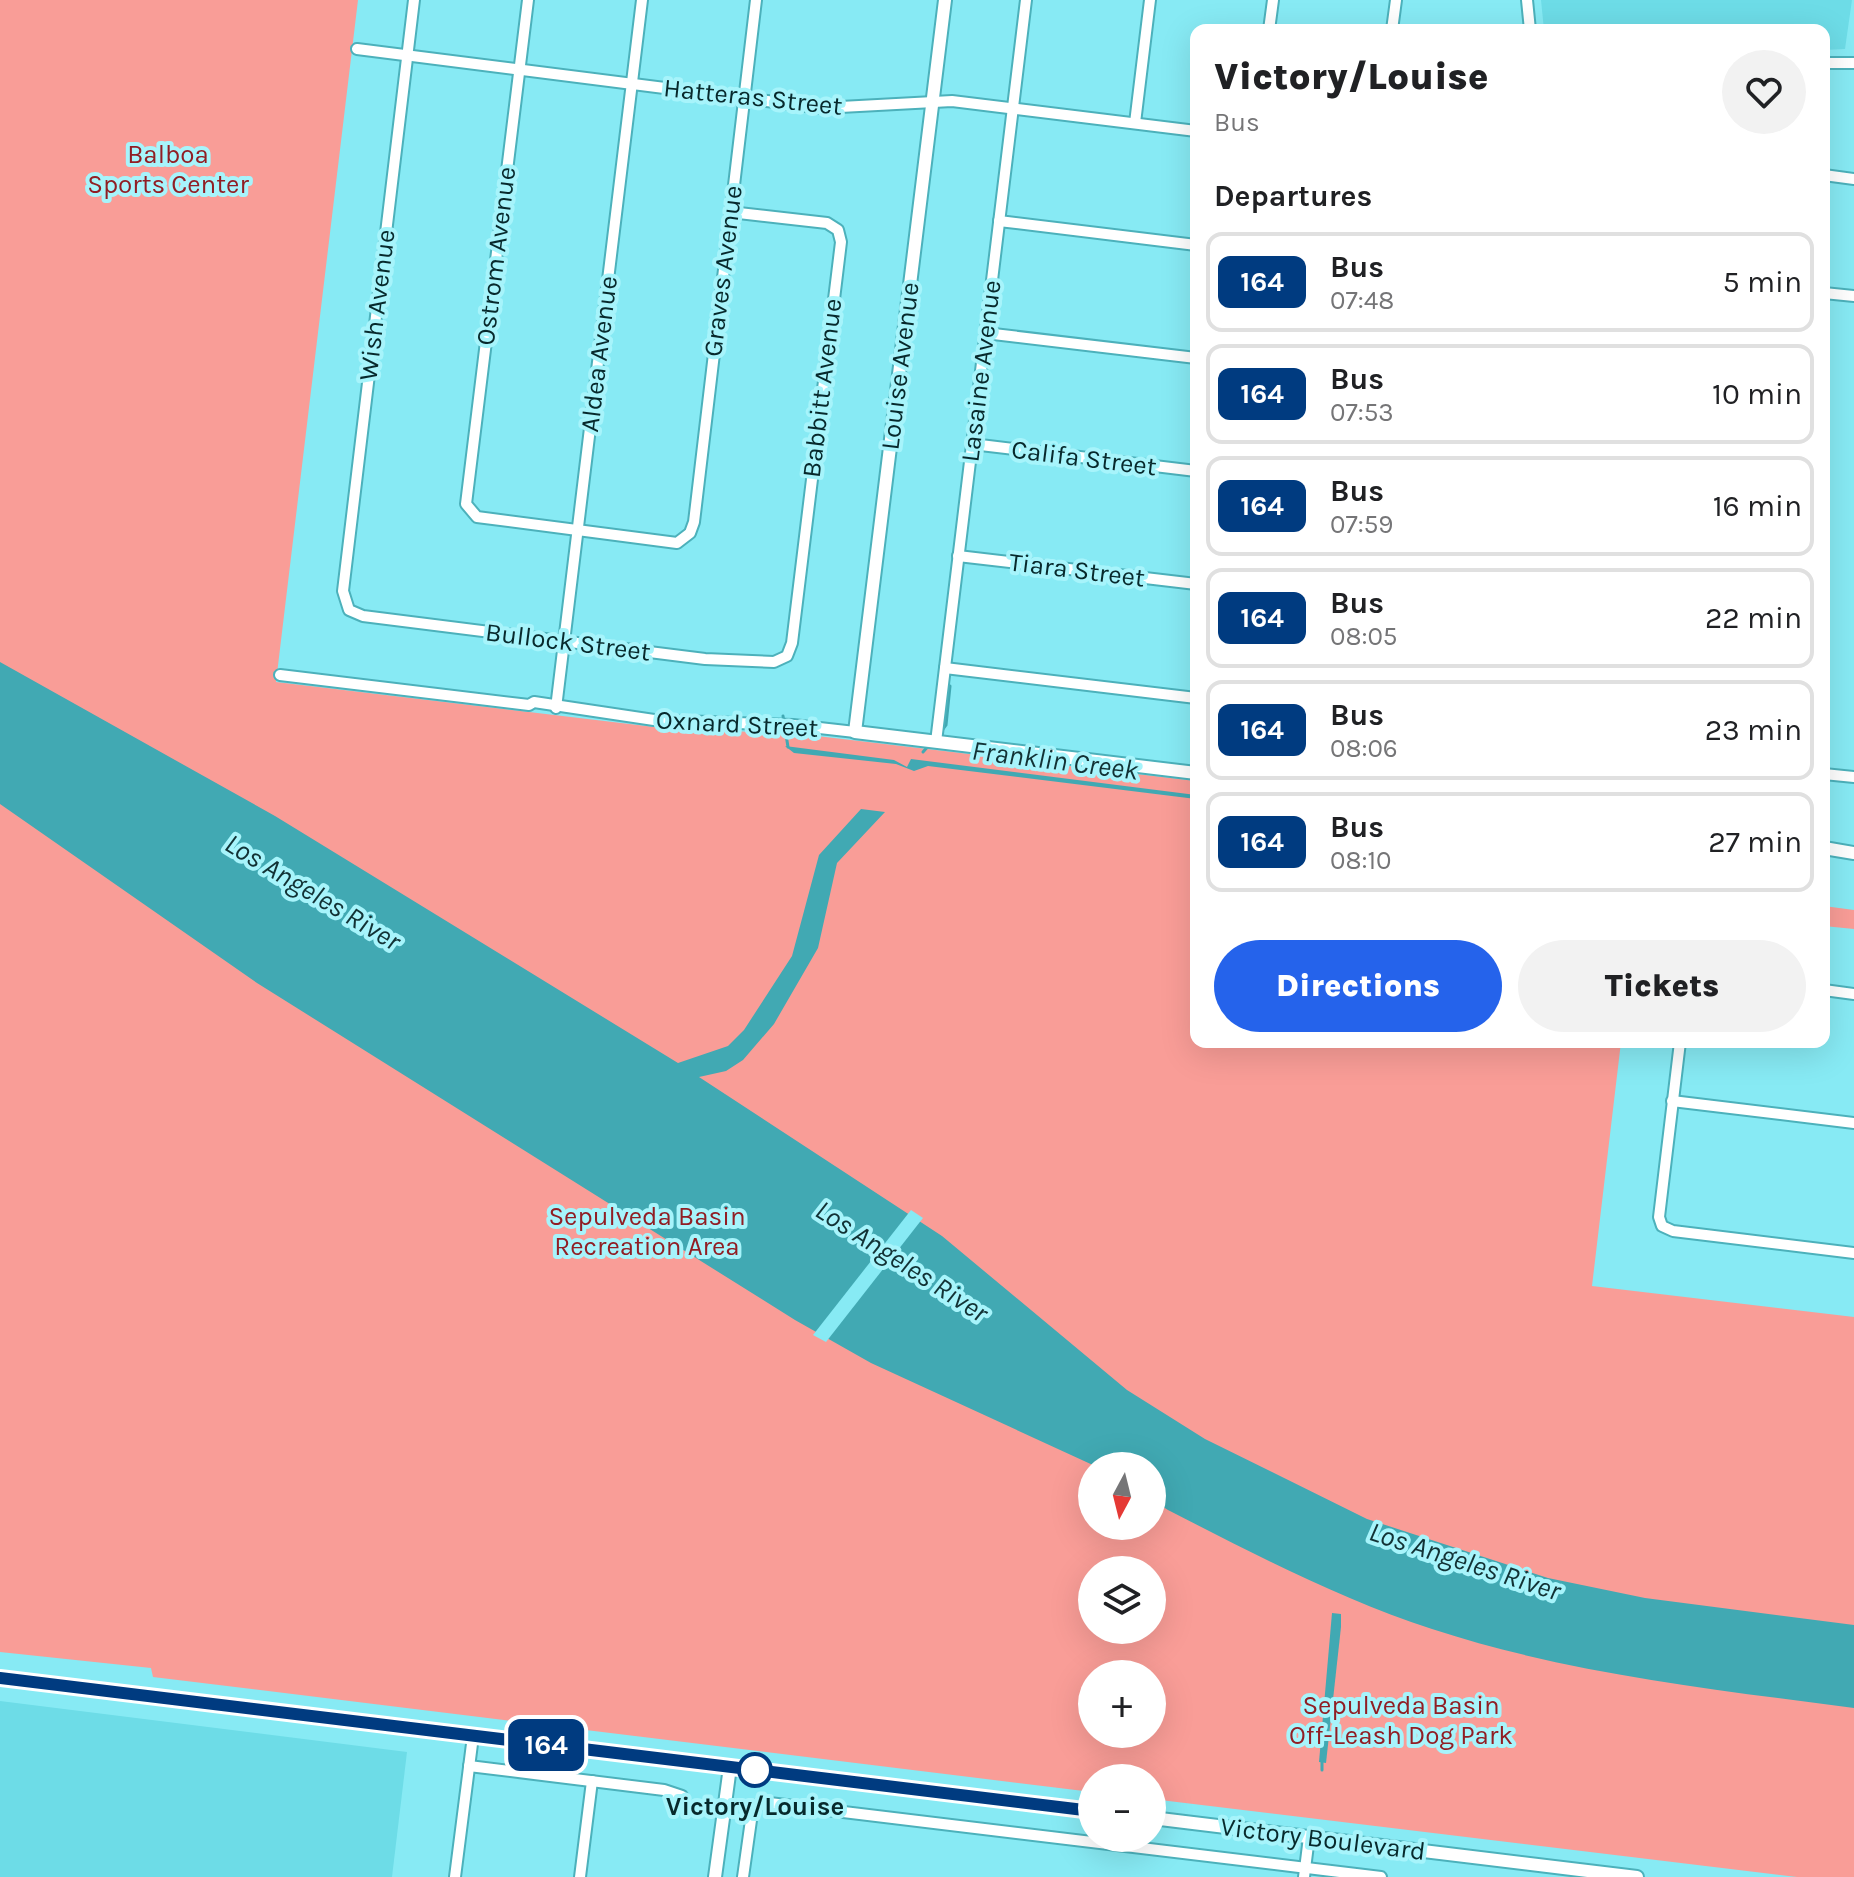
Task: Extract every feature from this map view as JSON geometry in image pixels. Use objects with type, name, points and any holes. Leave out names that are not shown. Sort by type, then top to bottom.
[{"type":"main road","name":"Louise Avenue","points":[[855,732],[945,0]]},
{"type":"main road","name":"Oxnard Street","points":[[855,732],[1190,772]]},
{"type":"main road","points":[[1830,849],[1854,853]]},
{"type":"main road","points":[[0,1678],[1078,1809]]},
{"type":"main road","points":[[715,1877],[730,1767]]},
{"type":"main road","name":"Victory Boulevard","points":[[1166,1820],[1637,1877]]},
{"type":"street","name":"Wish Avenue","points":[[349,610],[343,591],[414,0]]},
{"type":"street","name":"Ostrom Avenue","points":[[528,0],[466,495],[469,511],[477,517],[578,529]]},
{"type":"street","name":"Aldea Avenue","points":[[556,708],[642,0]]},
{"type":"street","name":"Graves Avenue","points":[[578,529],[668,542],[685,539],[694,522],[756,0]]},
{"type":"street","name":"Lasaine Avenue","points":[[936,742],[1026,0]]},
{"type":"street","points":[[1135,123],[1150,0]]},
{"type":"street","points":[[1270,24],[1273,0]]},
{"type":"street","points":[[1393,24],[1396,0]]},
{"type":"street","points":[[1527,0],[1529,24]]},
{"type":"street","name":"Hatteras Street","points":[[357,49],[837,109],[932,101],[1190,130]]},
{"type":"street","points":[[1830,63],[1854,63]]},
{"type":"street","points":[[1830,176],[1854,179]]},
{"type":"street","name":"Babbitt Avenue","points":[[730,212],[827,223],[838,230],[841,242],[792,643],[787,656]]},
{"type":"street","points":[[999,221],[1190,244]]},
{"type":"street","points":[[1830,294],[1854,296]]},
{"type":"street","points":[[985,333],[1190,357]]},
{"type":"street","name":"Califa Street","points":[[972,444],[1190,470]]},
{"type":"street","name":"Tiara Street","points":[[958,556],[1190,583]]},
{"type":"street","name":"Bullock Street","points":[[349,610],[363,616],[752,662],[774,662],[787,656]]},
{"type":"street","points":[[945,668],[1190,697]]},
{"type":"street","name":"Oxnard Street","points":[[280,675],[529,705],[536,702],[556,708],[654,720],[793,725],[855,732]]},
{"type":"street","points":[[1830,775],[1854,777]]},
{"type":"street","points":[[1830,991],[1854,994]]},
{"type":"street","points":[[1679,1048],[1659,1217],[1662,1226],[1673,1231],[1854,1253]]},
{"type":"street","points":[[1672,1101],[1854,1123]]},
{"type":"street","points":[[455,1877],[473,1736]]},
{"type":"street","points":[[469,1766],[664,1790],[682,1796]]},
{"type":"street","points":[[580,1877],[592,1781]]},
{"type":"street","name":"Victory Boulevard","points":[[743,1877],[755,1806],[761,1802],[1305,1872],[1381,1877]]},
{"type":"street","points":[[1305,1872],[1309,1837]]},
{"type":"shaded area","points":[[1541,0],[1852,0],[1845,49],[1830,50],[1830,24],[1543,24]]},
{"type":"shaded area","points":[[0,1701],[407,1752],[392,1877],[0,1877]]},
{"type":"green space","name":"Sepulveda Basin Recreation Area","points":[[0,0],[358,0],[276,682],[663,728],[800,734],[1190,780],[1190,1048],[1620,1048],[1592,1286],[1854,1317],[1854,1877],[1797,1877],[1166,1801],[1166,1764],[1078,1764],[1078,1790],[153,1677],[151,1668],[0,1652]]},
{"type":"green space","points":[[1830,907],[1854,910],[1854,929],[1830,927]]},
{"type":"water","name":"Los Angeles River","points":[[0,662],[275,816],[678,1063],[728,1046],[744,1030],[792,956],[819,855],[861,809],[885,812],[837,863],[818,948],[774,1024],[743,1060],[726,1071],[699,1077],[942,1236],[1127,1390],[1205,1439],[1367,1519],[1548,1578],[1645,1598],[1854,1625],[1854,1708],[1694,1687],[1536,1658],[1432,1629],[1298,1575],[1166,1509],[1166,1452],[1078,1452],[1078,1458],[871,1363],[795,1320],[257,983],[0,804]]},
{"type":"water","points":[[785,746],[894,760],[907,767],[911,759],[1190,794],[1190,798],[928,766],[914,771],[896,764],[794,753]]},
{"type":"water","points":[[1332,1613],[1341,1614],[1341,1627],[1326,1763],[1319,1762]]},
{"type":"pier","points":[[911,1210],[923,1218],[826,1342],[813,1335]]},
{"type":"waterway","points":[[941,732],[946,725],[950,686]]},
{"type":"waterway","points":[[783,716],[788,747]]},
{"type":"waterway","points":[[923,752],[930,744]]},
{"type":"waterway","points":[[1322,1758],[1322,1770]]},
{"type":"bus line","name":"164","points":[[0,1678],[1078,1809]]},
{"type":"place","name":"Victory/Louise","points":[[755,1770]]},
{"type":"park label","name":"Balboa Sports Center","points":[[168,169]]},
{"type":"park label","name":"Sepulveda Basin Off-Leash Dog Park","points":[[1401,1720]]},
{"type":"water label","name":"Franklin Creek","points":[[1055,760]]}]
